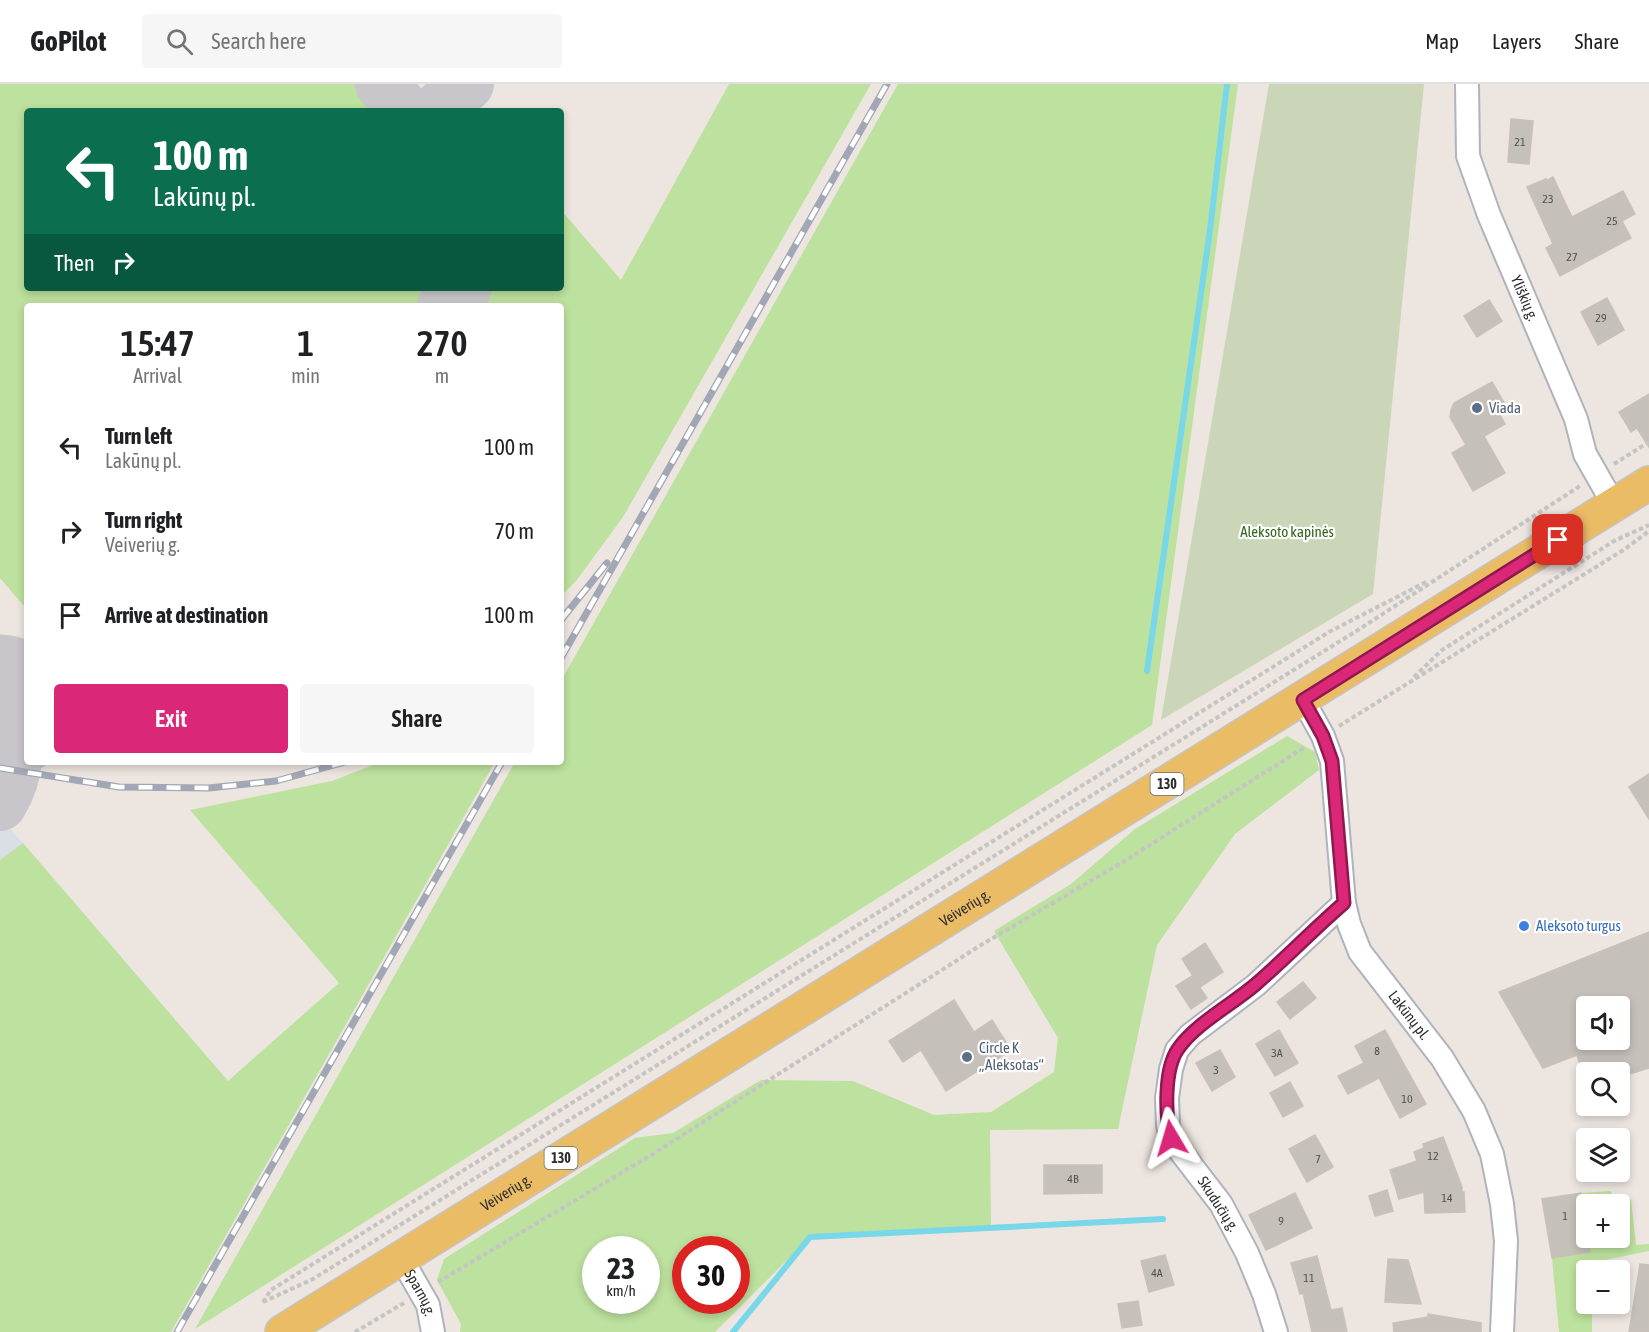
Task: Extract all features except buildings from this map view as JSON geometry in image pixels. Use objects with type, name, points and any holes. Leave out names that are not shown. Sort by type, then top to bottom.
[{"type":"main road","name":"Veiverių g.","points":[[282,1332],[1649,483]]},
{"type":"street","name":"Yliškių g.","points":[[1467,84],[1468,156],[1489,215],[1576,419],[1585,454],[1614,505]]},
{"type":"street","name":"Lakūnų pl.","points":[[1303,700],[1323,736],[1332,761],[1344,903],[1360,952],[1442,1058],[1474,1111],[1492,1154],[1502,1204],[1506,1241],[1502,1332]]},
{"type":"street","name":"Skudučių g.","points":[[1276,1332],[1264,1294],[1247,1253],[1221,1204],[1171,1138],[1167,1098],[1171,1069],[1177,1050],[1190,1035],[1256,985],[1344,903]]},
{"type":"street","name":"Sparnų g.","points":[[401,1258],[428,1305],[433,1332]]},
{"type":"path","points":[[1433,580],[1416,586],[1319,638],[271,1290],[263,1302],[313,1279],[1358,630],[1649,442]]},
{"type":"path","points":[[1407,684],[1442,650],[1614,542],[1649,525]]},
{"type":"path","points":[[355,1332],[653,1154],[981,945],[1124,862],[1625,549],[1649,531]]},
{"type":"shaded area","points":[[0,818],[23,843],[0,860]]},
{"type":"green space","points":[[0,84],[358,84],[378,108],[24,108],[24,291],[434,291],[420,303],[24,303],[24,604],[0,578]]},
{"type":"green space","points":[[729,84],[871,84],[623,517],[576,581],[564,593],[564,303],[476,303],[490,291],[564,291],[564,214],[621,280]]},
{"type":"green space","points":[[898,84],[1238,84],[1152,725],[195,1329],[513,765],[564,765],[564,676]]},
{"type":"green space","name":"Aleksoto kapinės","points":[[1269,84],[1424,84],[1373,594],[1161,720]]},
{"type":"green space","points":[[1287,736],[1315,752],[1319,770],[1235,834],[1157,945],[1118,1129],[990,1130],[991,1228],[810,1237],[750,1297],[750,1236],[672,1236],[672,1314],[733,1314],[715,1332],[460,1332],[461,1324],[437,1280],[444,1259],[635,1138],[673,1133],[761,1080],[853,1081],[934,1115],[991,1112],[1054,1072],[1058,1038],[994,931],[1071,884],[1135,829]]},
{"type":"green space","points":[[373,765],[493,765],[171,1332],[0,1332],[0,860],[23,843],[228,1081],[339,983],[190,810],[332,781]]},
{"type":"green space","points":[[1611,1191],[1612,1194],[1581,1194]]},
{"type":"green space","points":[[1631,1199],[1636,1245],[1649,1244],[1649,1251],[1606,1260],[1576,1260],[1576,1314],[1592,1314],[1592,1332],[1559,1332],[1552,1258],[1590,1252],[1589,1248],[1630,1248]]},
{"type":"waterway","points":[[1147,671],[1210,230],[1227,84]]},
{"type":"waterway","points":[[733,1332],[810,1237],[1163,1219]]},
{"type":"taxiway","points":[[382,84],[402,108]]},
{"type":"taxiway","points":[[439,108],[467,84]]},
{"type":"taxiway","points":[[448,303],[462,291]]},
{"type":"taxiway","points":[[0,804],[11,781],[15,758],[14,735],[7,710]]},
{"type":"runway","points":[[0,702],[7,710]]},
{"type":"railway","points":[[564,653],[887,84]]},
{"type":"railway","points":[[564,616],[607,563]]},
{"type":"railway","points":[[0,768],[119,787],[209,788],[276,781],[334,765]]},
{"type":"railway","points":[[177,1332],[500,765]]},
{"type":"place","name":"Viada","points":[[1477,408]]},
{"type":"place","name":"Aleksoto turgus","points":[[1524,926]]},
{"type":"place","name":"Circle K „Aleksotas“","points":[[967,1057]]},
{"type":"route","points":[[1171,1138],[1167,1098],[1171,1069],[1177,1050],[1190,1035],[1256,985],[1344,903],[1332,761],[1323,736],[1303,700],[1558,540]]}]
